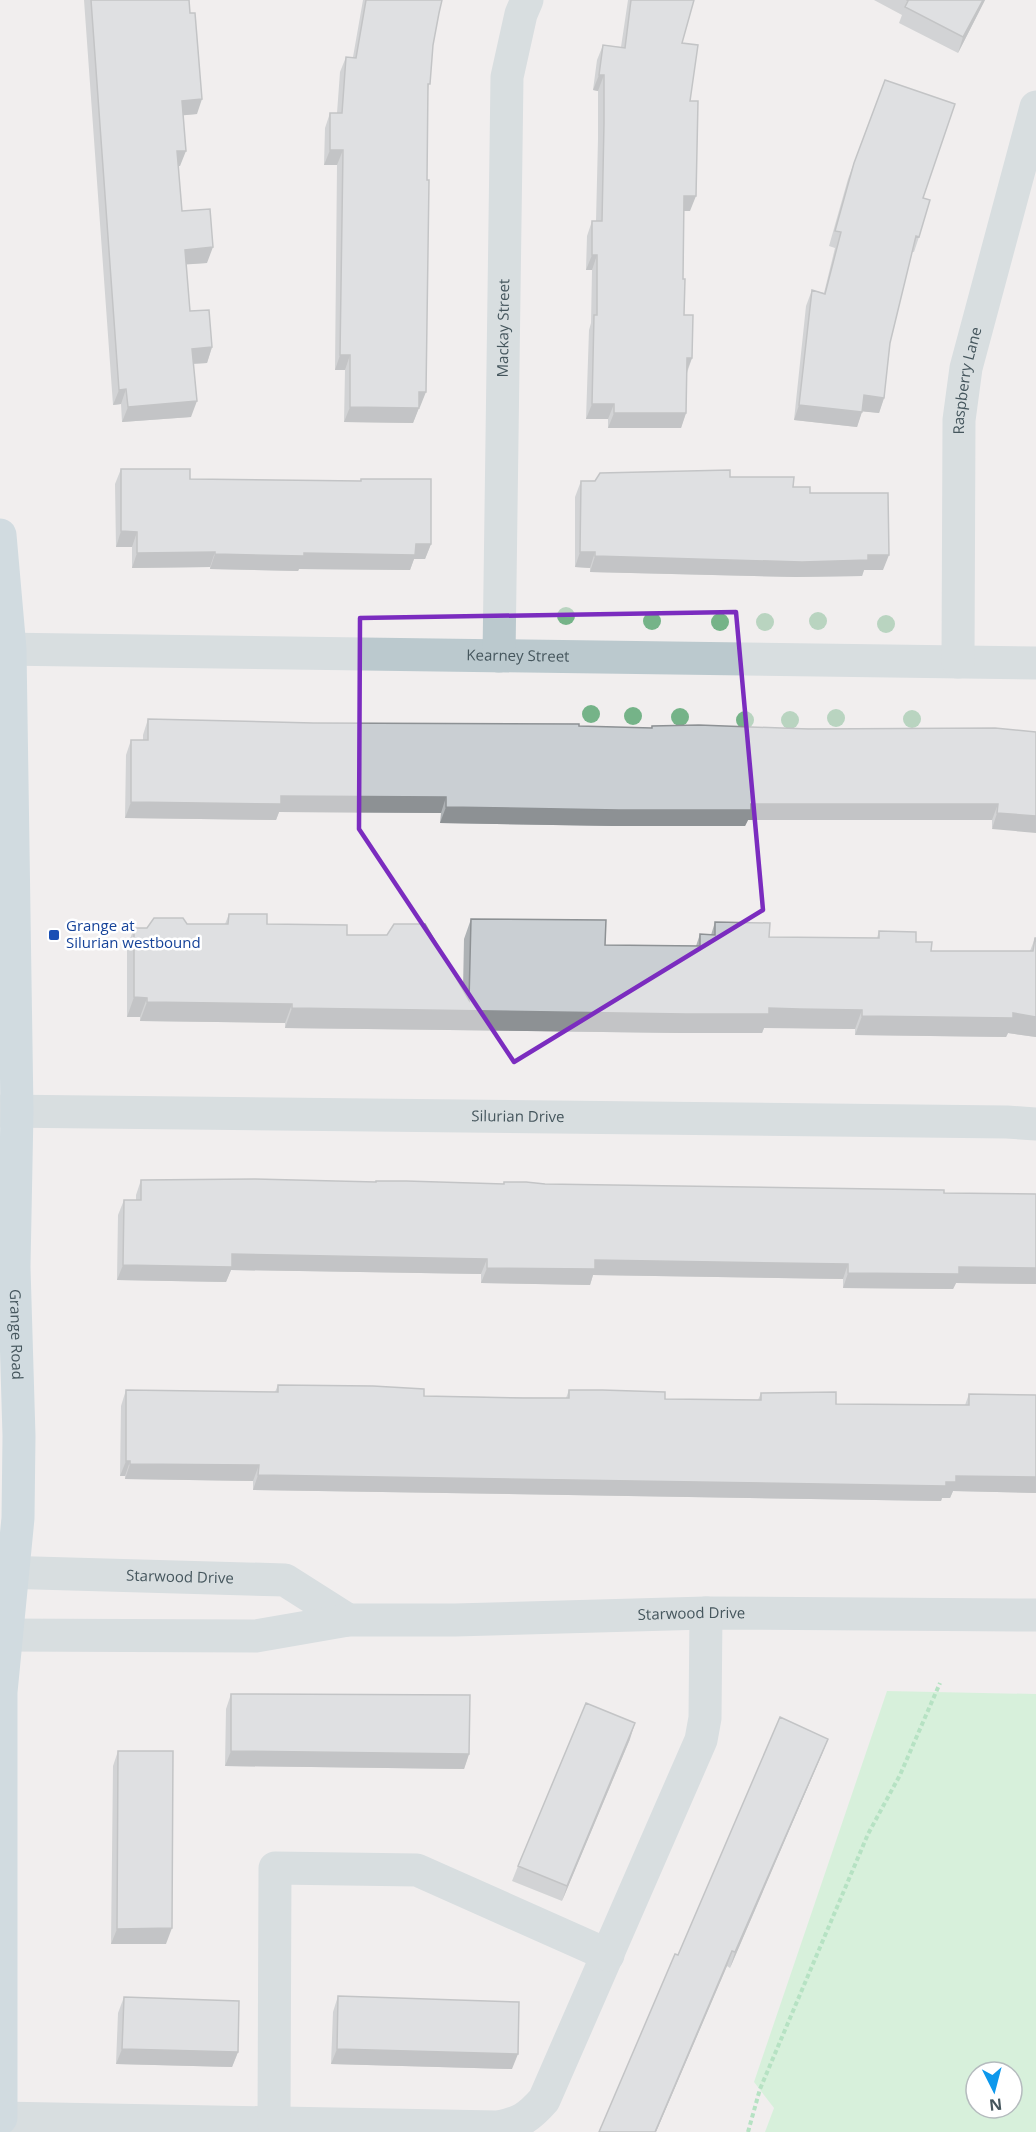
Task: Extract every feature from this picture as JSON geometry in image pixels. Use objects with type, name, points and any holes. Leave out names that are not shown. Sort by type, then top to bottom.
[{"type":"main road","name":"Grange Road","points":[[0,535],[5,649],[9,1111],[19,1436],[18,1518],[6,1572],[1,1692],[1,2123]]},
{"type":"street","name":"Mackay Street","points":[[499,656],[507,76],[521,14],[527,0]]},
{"type":"street","name":"Raspberry Lane","points":[[958,662],[959,420],[964,379],[1036,107]]},
{"type":"street","name":"Kearney Street","points":[[5,649],[1036,663]]},
{"type":"street","name":"Silurian Drive","points":[[9,1111],[1036,1124]]},
{"type":"street","name":"Starwood Drive","points":[[6,1572],[285,1580],[348,1620]]},
{"type":"street","name":"Starwood Drive","points":[[3,1635],[256,1636],[348,1620],[455,1620],[706,1613],[1036,1615]]},
{"type":"street","points":[[1,2123],[496,2127],[517,2123],[532,2114],[544,2100],[702,1740],[705,1718],[706,1613]]},
{"type":"street","points":[[274,2124],[275,1868],[417,1870],[608,1955]]},
{"type":"path","points":[[748,2132],[760,2089],[868,1834],[900,1775],[940,1683]]},
{"type":"highlighted area","points":[[736,612],[763,910],[514,1062],[359,829],[360,618]]},
{"type":"green space","points":[[887,1691],[1036,1694],[1036,2132],[765,2132],[774,2108],[754,2082]]},
{"type":"building","points":[[91,0],[189,0],[190,13],[195,13],[202,99],[182,101],[186,151],[177,151],[182,211],[210,209],[213,247],[185,250],[190,311],[209,310],[212,347],[192,349],[197,401],[128,407],[126,389],[119,390]]},
{"type":"building","points":[[366,0],[442,0],[433,45],[430,84],[428,84],[426,392],[419,392],[419,408],[350,407],[350,355],[340,355],[343,150],[330,150],[330,113],[342,113],[346,57],[356,58]]},
{"type":"building","points":[[631,0],[694,0],[682,43],[698,45],[690,101],[698,101],[696,196],[684,196],[684,315],[693,315],[692,358],[687,358],[686,413],[614,413],[614,404],[592,404],[594,315],[597,315],[597,255],[592,255],[592,221],[602,221],[604,75],[599,75],[603,45],[625,48]]},
{"type":"building","points":[[907,0],[983,0],[963,37],[905,7]]},
{"type":"building","points":[[885,80],[955,104],[923,198],[930,200],[919,237],[916,236],[890,343],[884,398],[864,395],[862,412],[799,405],[812,290],[825,294],[841,232],[835,231],[854,163]]},
{"type":"building","points":[[121,469],[190,469],[190,479],[361,481],[361,479],[431,479],[431,544],[416,544],[415,555],[137,553],[137,532],[121,531]]},
{"type":"building","points":[[730,470],[730,477],[794,477],[793,487],[810,487],[810,493],[888,493],[889,555],[868,555],[868,560],[802,562],[595,556],[595,552],[580,552],[581,481],[595,481],[600,473]]},
{"type":"building","points":[[148,719],[313,723],[579,724],[579,726],[652,728],[652,726],[699,725],[808,729],[995,728],[1036,732],[1036,816],[997,813],[998,804],[751,804],[751,810],[619,810],[446,807],[446,797],[281,796],[281,804],[131,802],[131,740],[148,740]]},
{"type":"building","points":[[229,914],[267,914],[267,924],[347,925],[347,935],[387,935],[394,924],[425,924],[469,1000],[471,919],[606,920],[605,945],[700,946],[700,934],[715,935],[715,922],[770,923],[769,937],[879,938],[879,931],[916,932],[916,942],[932,942],[931,951],[1033,951],[1036,938],[1036,1017],[1013,1013],[1013,1018],[862,1016],[862,1010],[769,1008],[769,1014],[686,1014],[292,1008],[292,1004],[147,1002],[147,998],[134,997],[134,928],[147,928],[154,918],[183,918],[187,924],[228,924]]},
{"type":"building","points":[[255,1179],[944,1190],[944,1193],[1036,1194],[1036,1268],[959,1267],[959,1274],[848,1273],[848,1264],[595,1260],[595,1269],[487,1268],[487,1259],[232,1254],[232,1267],[123,1265],[124,1200],[141,1200],[141,1180]]},
{"type":"building","points":[[278,1385],[373,1386],[424,1389],[424,1396],[523,1398],[569,1398],[569,1390],[665,1392],[665,1399],[761,1400],[761,1393],[836,1392],[836,1404],[969,1405],[969,1394],[1036,1395],[1036,1477],[956,1476],[956,1482],[946,1482],[946,1486],[258,1475],[259,1465],[130,1464],[130,1461],[126,1461],[126,1390],[278,1392]]},
{"type":"building","points":[[231,1694],[470,1695],[469,1754],[231,1751]]},
{"type":"building","points":[[586,1703],[635,1723],[567,1886],[518,1866]]},
{"type":"building","points":[[780,1717],[828,1739],[735,1952],[732,1951],[655,2132],[599,2132],[675,1954],[678,1955]]},
{"type":"building","points":[[118,1751],[173,1751],[172,1928],[117,1929]]},
{"type":"building","points":[[338,1996],[519,2002],[518,2054],[337,2049]]},
{"type":"building","points":[[124,1997],[239,2001],[238,2052],[122,2049]]},
{"type":"place","name":"Grange at Silurian westbound","points":[[54,935]]}]
